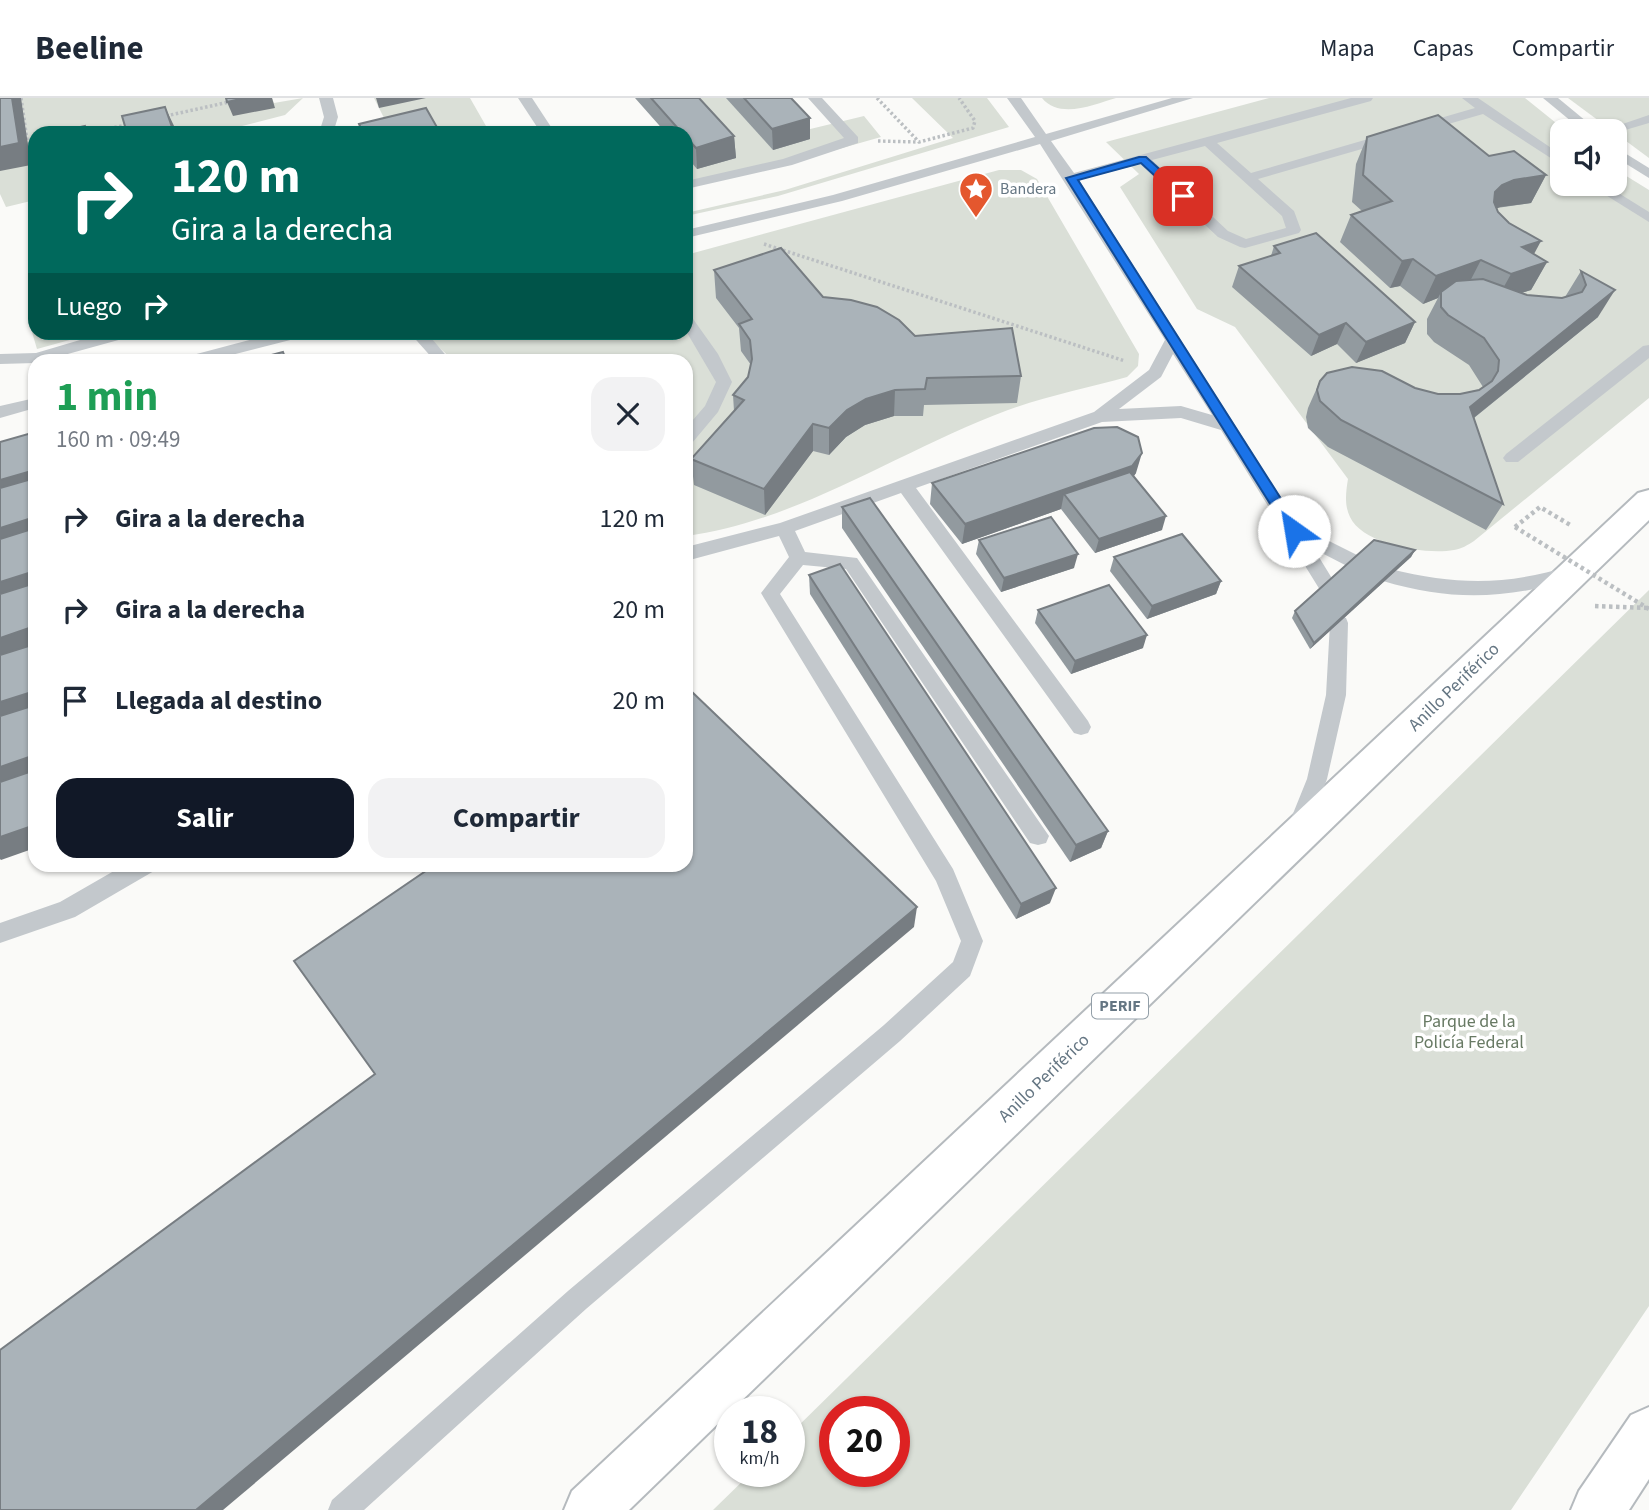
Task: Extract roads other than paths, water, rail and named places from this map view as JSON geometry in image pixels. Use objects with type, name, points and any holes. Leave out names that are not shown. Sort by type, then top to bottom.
[{"type":"main road","name":"Anillo Periférico","points":[[591,1510],[1649,501]]},
{"type":"main road","points":[[1598,1510],[1649,1433]]},
{"type":"lane","points":[[326,98],[331,117],[328,126]]},
{"type":"lane","points":[[525,98],[543,126]]},
{"type":"lane","points":[[693,183],[787,162],[853,140],[815,98]]},
{"type":"lane","points":[[1014,98],[1072,178],[1327,585]]},
{"type":"lane","points":[[693,232],[837,198],[1186,98]]},
{"type":"lane","points":[[1072,178],[1366,98]]},
{"type":"lane","points":[[1469,98],[1550,153]]},
{"type":"lane","points":[[1550,98],[1576,119]]},
{"type":"lane","points":[[1247,178],[1485,109]]},
{"type":"lane","points":[[1627,127],[1646,122]]},
{"type":"lane","points":[[1143,159],[1223,234],[1245,244],[1294,230],[1289,214],[1207,141]]},
{"type":"lane","points":[[1627,159],[1649,174]]},
{"type":"lane","points":[[1614,196],[1649,218]]},
{"type":"lane","points":[[693,329],[710,354],[724,382],[712,408],[693,431]]},
{"type":"lane","points":[[50,354],[99,340]]},
{"type":"lane","points":[[218,354],[270,340]]},
{"type":"lane","points":[[424,340],[437,354]]},
{"type":"lane","points":[[1100,416],[1155,373],[1173,340]]},
{"type":"lane","points":[[1512,458],[1649,349]]},
{"type":"lane","points":[[0,359],[28,358]]},
{"type":"lane","points":[[0,412],[28,405]]},
{"type":"lane","points":[[693,552],[784,528],[1100,416],[1181,412],[1228,426]]},
{"type":"lane","points":[[905,485],[1081,727]]},
{"type":"lane","points":[[784,528],[799,558]]},
{"type":"lane","points":[[1294,531],[1353,561]]},
{"type":"lane","points":[[799,558],[851,563],[1038,836]]},
{"type":"lane","points":[[342,1510],[577,1300],[881,1042],[962,969],[972,941],[945,876],[770,593],[799,558]]},
{"type":"lane","points":[[1390,576],[1438,588],[1486,592],[1532,586],[1576,571]]},
{"type":"lane","points":[[1294,840],[1317,779],[1336,695],[1339,623]]},
{"type":"lane","points":[[0,933],[67,910],[132,872]]},
{"type":"place","name":"Bandera","points":[[976,219]]},
{"type":"park label","name":"Parque de la Policía Federal","points":[[1469,1031]]}]
